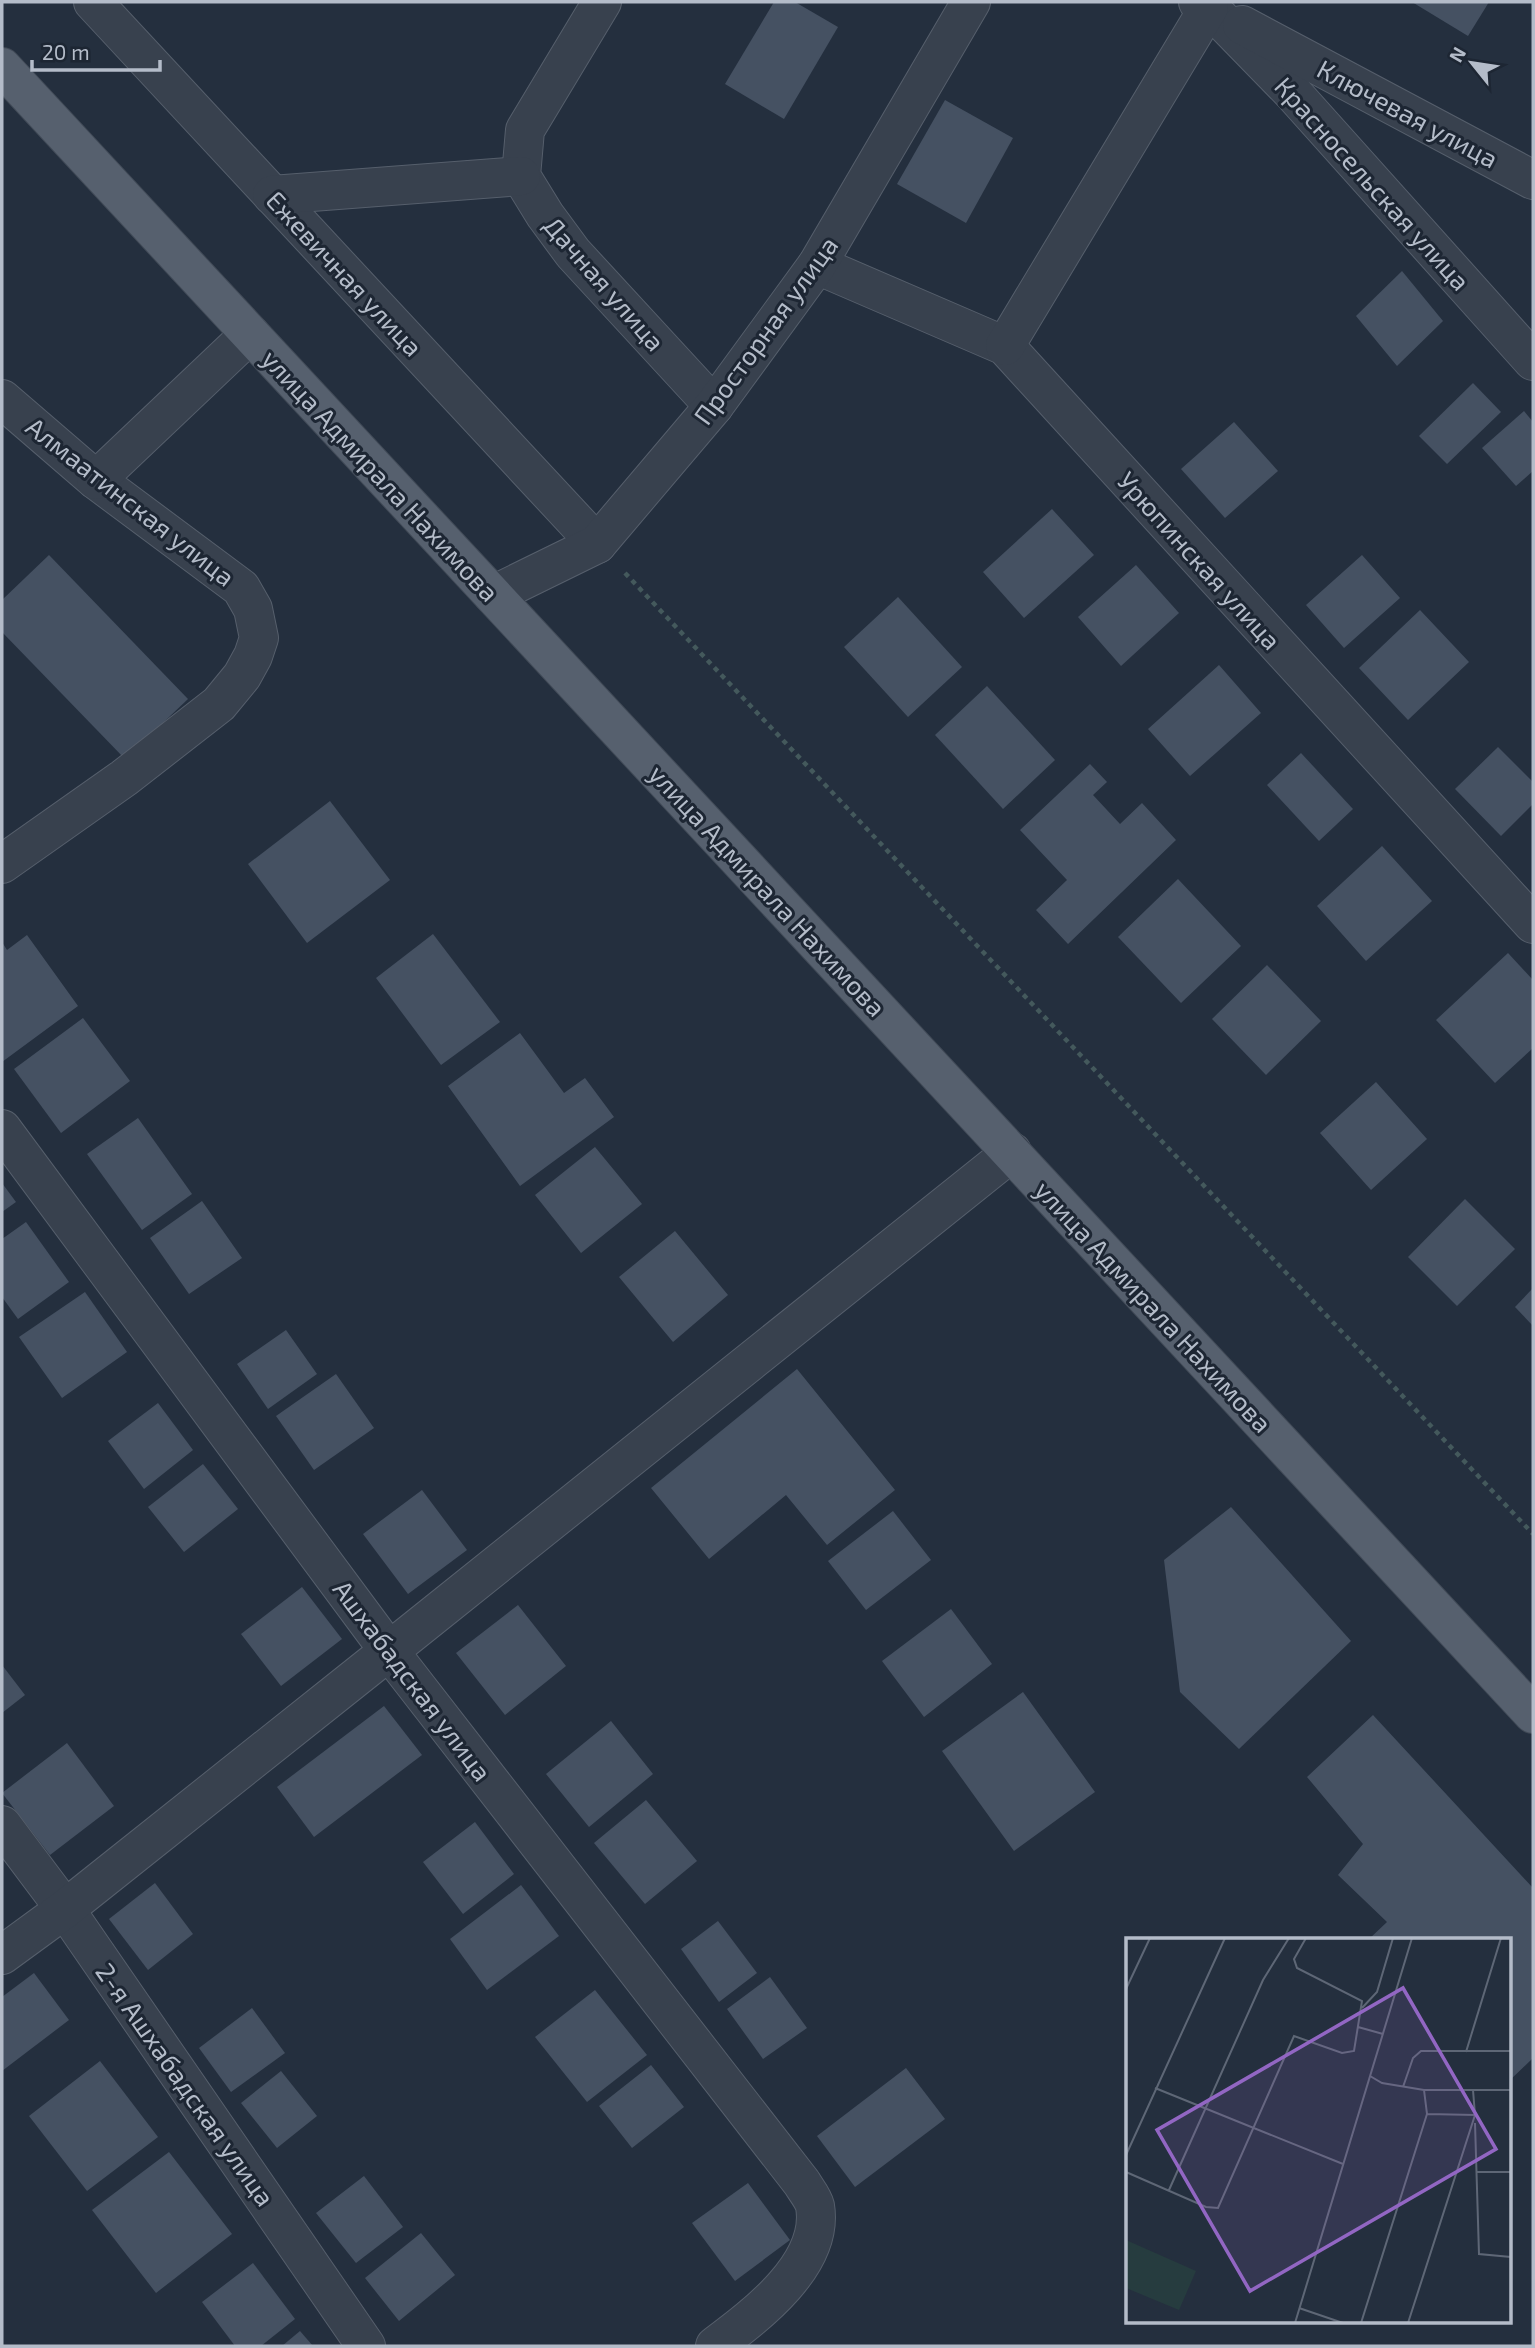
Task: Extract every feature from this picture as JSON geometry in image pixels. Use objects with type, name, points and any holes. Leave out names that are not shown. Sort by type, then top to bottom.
[{"type":"main road","name":"улица Адмирала Нахимова","points":[[2,67],[1533,1714]]},
{"type":"street","name":"Ежевичная улица","points":[[93,2],[597,544]]},
{"type":"street","points":[[272,195],[521,176],[525,130],[603,2]]},
{"type":"street","name":"Просторная улица","points":[[493,595],[597,544],[714,406],[817,265],[971,2]]},
{"type":"street","points":[[1005,346],[1204,4]]},
{"type":"street","name":"Ключевая улица","points":[[1204,4],[1533,180]]},
{"type":"street","name":"Красносельская улица","points":[[1204,4],[1292,92],[1533,361]]},
{"type":"street","name":"Дачная улица","points":[[521,176],[573,253],[714,406]]},
{"type":"street","name":"Урюпинская улица","points":[[817,265],[1005,346],[1533,924]]},
{"type":"street","points":[[96,480],[250,334]]},
{"type":"street","name":"Алмаатинская улица","points":[[2,399],[96,480],[241,588],[253,609],[260,638],[242,676],[219,704],[124,778],[2,864]]},
{"type":"street","name":"Ашхабадская улица","points":[[2,1129],[389,1651],[802,2183],[815,2204],[816,2231],[798,2271],[759,2314],[715,2346]]},
{"type":"street","points":[[2,1955],[65,1909],[1012,1153]]},
{"type":"street","name":"2-я Ашхабадская улица","points":[[2,1825],[65,1909],[366,2346]]},
{"type":"path","points":[[597,544],[1533,1534]]},
{"type":"building","points":[[774,2],[795,2],[838,27],[784,119],[725,84]]},
{"type":"building","points":[[1412,2],[1489,2],[1468,36]]},
{"type":"building","points":[[945,100],[1013,138],[966,223],[897,184]]},
{"type":"building","points":[[1402,271],[1443,321],[1397,366],[1356,316]]},
{"type":"building","points":[[1473,383],[1501,412],[1447,464],[1419,436]]},
{"type":"building","points":[[1524,411],[1533,422],[1533,471],[1516,486],[1482,448]]},
{"type":"building","points":[[1234,422],[1278,471],[1225,518],[1181,469]]},
{"type":"building","points":[[1052,509],[1094,555],[1024,618],[983,572]]},
{"type":"building","points":[[49,555],[188,699],[125,759],[2,632],[2,600]]},
{"type":"building","points":[[1362,555],[1400,598],[1344,648],[1306,605]]},
{"type":"building","points":[[1136,565],[1179,613],[1121,666],[1078,617]]},
{"type":"building","points":[[898,597],[962,667],[908,717],[844,647]]},
{"type":"building","points":[[1420,610],[1469,662],[1408,720],[1359,668]]},
{"type":"building","points":[[1219,665],[1261,713],[1190,776],[1148,729]]},
{"type":"building","points":[[987,686],[1055,760],[1003,809],[935,735]]},
{"type":"building","points":[[1498,747],[1533,782],[1533,804],[1501,836],[1455,789]]},
{"type":"building","points":[[1301,753],[1353,809],[1319,841],[1267,785]]},
{"type":"building","points":[[1090,764],[1107,782],[1093,795],[1120,824],[1142,803],[1176,840],[1068,944],[1036,910],[1067,880],[1020,830]]},
{"type":"building","points":[[330,801],[390,880],[307,943],[248,864]]},
{"type":"building","points":[[1382,846],[1432,901],[1366,961],[1317,906]]},
{"type":"building","points":[[1178,879],[1241,946],[1181,1003],[1118,937]]},
{"type":"building","points":[[433,934],[500,1022],[441,1065],[376,978]]},
{"type":"building","points":[[27,935],[78,1006],[2,1062],[2,942],[7,950]]},
{"type":"building","points":[[1508,953],[1533,980],[1533,1048],[1495,1083],[1436,1020]]},
{"type":"building","points":[[1267,965],[1321,1021],[1266,1075],[1212,1019]]},
{"type":"building","points":[[83,1018],[130,1081],[61,1133],[14,1069]]},
{"type":"building","points":[[520,1033],[564,1093],[585,1078],[614,1117],[520,1186],[448,1086]]},
{"type":"building","points":[[1376,1082],[1427,1139],[1371,1190],[1320,1133]]},
{"type":"building","points":[[138,1118],[192,1194],[142,1230],[87,1154]]},
{"type":"building","points":[[595,1147],[642,1204],[581,1253],[535,1195]]},
{"type":"building","points":[[2,1183],[16,1202],[2,1212]]},
{"type":"building","points":[[1465,1199],[1515,1249],[1457,1306],[1408,1257]]},
{"type":"building","points":[[202,1201],[242,1258],[189,1294],[150,1238]]},
{"type":"building","points":[[26,1222],[69,1282],[18,1319],[2,1297],[2,1239]]},
{"type":"building","points":[[675,1231],[728,1295],[673,1342],[619,1277]]},
{"type":"building","points":[[1533,1288],[1533,1326],[1515,1307]]},
{"type":"building","points":[[85,1292],[127,1352],[62,1398],[19,1337]]},
{"type":"building","points":[[286,1330],[317,1374],[268,1409],[237,1364]]},
{"type":"building","points":[[797,1369],[895,1490],[827,1545],[786,1495],[709,1559],[651,1488]]},
{"type":"building","points":[[336,1374],[374,1428],[314,1470],[276,1416]]},
{"type":"building","points":[[158,1403],[193,1450],[144,1489],[108,1441]]},
{"type":"building","points":[[203,1464],[238,1509],[184,1552],[148,1507]]},
{"type":"building","points":[[422,1490],[467,1550],[408,1594],[363,1534]]},
{"type":"building","points":[[1231,1507],[1351,1641],[1239,1749],[1180,1692],[1164,1560]]},
{"type":"building","points":[[893,1511],[931,1560],[866,1610],[828,1561]]},
{"type":"building","points":[[302,1587],[342,1639],[281,1686],[241,1634]]},
{"type":"building","points":[[518,1605],[566,1666],[505,1715],[456,1653]]},
{"type":"building","points":[[951,1609],[992,1664],[924,1717],[882,1661]]},
{"type":"building","points":[[2,1665],[25,1695],[2,1713]]},
{"type":"building","points":[[1023,1692],[1095,1792],[1014,1851],[942,1751]]},
{"type":"building","points":[[384,1706],[422,1755],[314,1837],[277,1787]]},
{"type":"building","points":[[1373,1715],[1533,1888],[1533,2058],[1510,2080],[1510,1938],[1370,1938],[1387,1922],[1338,1875],[1363,1844],[1307,1777]]},
{"type":"building","points":[[611,1721],[653,1774],[589,1827],[546,1774]]},
{"type":"building","points":[[67,1743],[114,1806],[50,1855],[2,1793]]},
{"type":"building","points":[[646,1800],[697,1861],[645,1904],[594,1843]]},
{"type":"building","points":[[475,1822],[514,1874],[463,1914],[423,1862]]},
{"type":"building","points":[[155,1883],[193,1934],[148,1970],[109,1919]]},
{"type":"building","points":[[521,1885],[559,1936],[487,1990],[450,1939]]},
{"type":"building","points":[[718,1921],[757,1973],[719,2002],[681,1949]]},
{"type":"building","points":[[34,1973],[69,2020],[2,2071],[2,1997]]},
{"type":"building","points":[[770,1977],[807,2028],[763,2059],[727,2009]]},
{"type":"building","points":[[595,1990],[647,2055],[587,2102],[535,2037]]},
{"type":"building","points":[[252,2008],[285,2053],[231,2092],[199,2048]]},
{"type":"building","points":[[100,2061],[158,2137],[87,2191],[29,2116]]},
{"type":"building","points":[[651,2065],[684,2107],[632,2148],[599,2106]]},
{"type":"building","points":[[906,2068],[945,2119],[855,2187],[817,2136]]},
{"type":"building","points":[[281,2071],[317,2116],[277,2148],[241,2103]]},
{"type":"building","points":[[169,2152],[232,2234],[156,2293],[92,2210]]},
{"type":"building","points":[[364,2176],[403,2227],[356,2263],[316,2213]]},
{"type":"building","points":[[748,2183],[790,2240],[735,2281],[692,2223]]},
{"type":"building","points":[[421,2233],[455,2275],[399,2321],[365,2278]]},
{"type":"building","points":[[253,2263],[295,2319],[261,2346],[235,2346],[202,2302]]},
{"type":"building","points":[[300,2331],[313,2346],[282,2346]]}]
